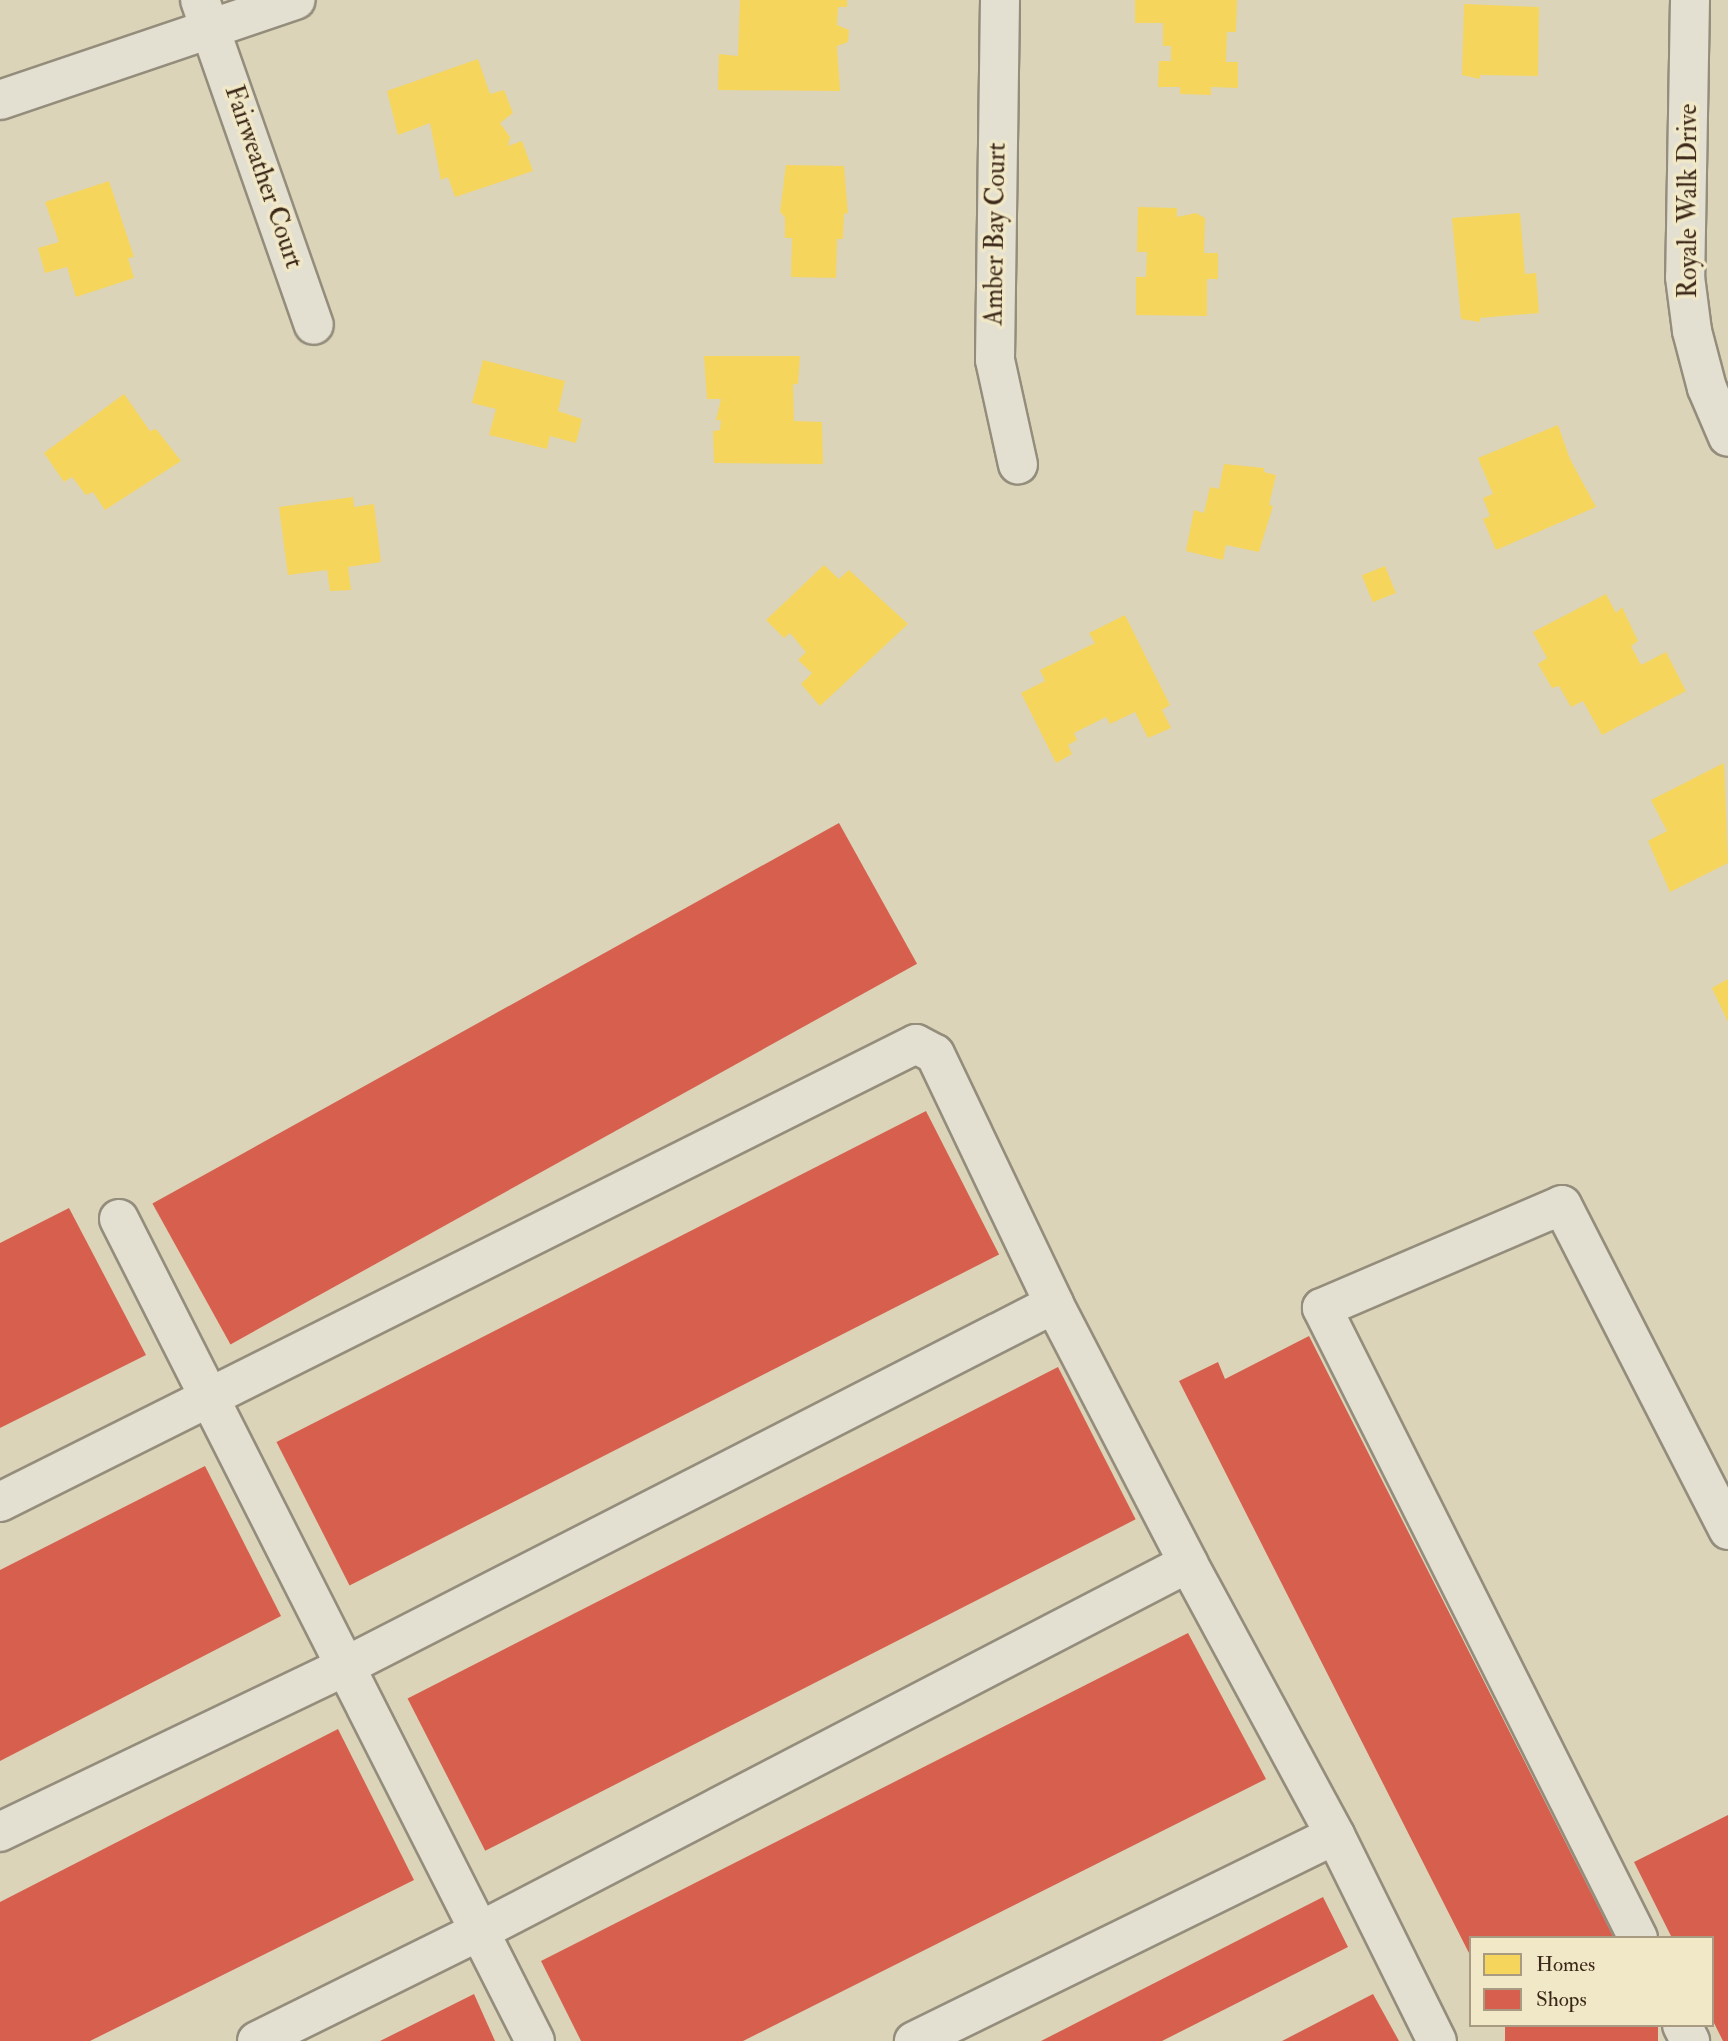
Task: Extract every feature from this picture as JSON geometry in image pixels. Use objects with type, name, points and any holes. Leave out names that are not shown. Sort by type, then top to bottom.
[{"type":"street","points":[[0,100],[206,15],[296,0]]},
{"type":"street","name":"Amber Bay Court","points":[[1000,0],[995,360],[1018,466]]},
{"type":"street","name":"Royale Walk Drive","points":[[1690,0],[1685,277],[1701,365],[1728,437]]},
{"type":"street","name":"Fairweather Court","points":[[206,15],[314,325]]},
{"type":"street","points":[[0,1502],[916,1044],[935,1054],[1054,1304],[1188,1563],[1335,1835],[1437,2041]]},
{"type":"street","points":[[1637,1936],[1322,1308],[1562,1205],[1728,1530]]},
{"type":"street","points":[[119,1219],[535,2041]]},
{"type":"street","points":[[0,1832],[346,1666],[1054,1304]]},
{"type":"street","points":[[257,2041],[480,1931],[1188,1563]]},
{"type":"street","points":[[914,2041],[1335,1835]]},
{"type":"building: Homes","points":[[740,0],[847,0],[847,7],[838,7],[837,25],[849,30],[848,42],[837,46],[840,91],[718,90],[719,54],[738,56]]},
{"type":"building: Homes","points":[[1135,0],[1237,0],[1236,32],[1227,32],[1226,62],[1238,62],[1238,88],[1211,87],[1211,95],[1180,94],[1180,87],[1158,87],[1159,61],[1171,61],[1171,46],[1163,46],[1163,23],[1135,23]]},
{"type":"building: Homes","points":[[1464,4],[1539,7],[1538,76],[1480,75],[1480,79],[1462,75]]},
{"type":"building: Homes","points":[[478,59],[490,94],[504,90],[513,113],[500,123],[510,137],[508,146],[522,141],[533,171],[455,197],[448,177],[441,180],[430,123],[398,135],[387,91]]},
{"type":"building: Homes","points":[[786,165],[844,166],[848,214],[844,213],[843,239],[837,239],[836,278],[791,277],[792,238],[785,238],[785,217],[780,212]]},
{"type":"building: Homes","points":[[109,181],[134,257],[128,258],[134,278],[76,297],[67,267],[45,273],[38,248],[59,242],[45,202]]},
{"type":"building: Homes","points":[[1138,207],[1177,208],[1177,217],[1196,213],[1205,218],[1204,253],[1218,253],[1218,279],[1207,279],[1207,316],[1136,315],[1136,277],[1146,277],[1147,252],[1137,252]]},
{"type":"building: Homes","points":[[1520,213],[1525,274],[1536,273],[1539,313],[1480,318],[1480,322],[1461,319],[1452,218]]},
{"type":"building: Homes","points":[[704,356],[800,356],[798,384],[793,384],[794,421],[822,422],[823,464],[714,463],[713,431],[720,430],[721,420],[716,420],[721,399],[707,399]]},
{"type":"building: Homes","points":[[483,360],[565,381],[558,411],[582,419],[576,443],[550,436],[547,449],[489,435],[496,409],[472,403]]},
{"type":"building: Homes","points":[[124,394],[150,431],[156,429],[181,461],[105,510],[93,492],[86,495],[72,477],[64,482],[44,453]]},
{"type":"building: Homes","points":[[1558,425],[1570,459],[1596,507],[1496,550],[1483,519],[1490,516],[1483,498],[1493,494],[1478,458]]},
{"type":"building: Homes","points":[[1224,464],[1264,468],[1264,472],[1276,475],[1269,505],[1273,506],[1259,552],[1226,545],[1223,560],[1186,551],[1194,510],[1204,513],[1210,487],[1219,489]]},
{"type":"building: Homes","points":[[353,497],[354,507],[374,504],[381,562],[348,567],[351,590],[330,591],[327,570],[288,575],[279,507]]},
{"type":"building: Homes","points":[[824,565],[839,579],[849,570],[908,624],[820,706],[801,684],[812,673],[798,660],[806,652],[790,633],[784,638],[766,620]]},
{"type":"building: Homes","points":[[1385,566],[1396,593],[1373,602],[1362,575]]},
{"type":"building: Homes","points":[[1606,594],[1616,613],[1622,607],[1638,641],[1631,646],[1641,665],[1666,652],[1686,691],[1602,735],[1583,701],[1571,707],[1559,686],[1552,688],[1538,664],[1547,658],[1533,632]]},
{"type":"building: Homes","points":[[1125,615],[1170,705],[1162,710],[1171,728],[1148,738],[1135,712],[1110,724],[1106,717],[1074,733],[1077,740],[1068,745],[1072,754],[1056,763],[1021,693],[1045,681],[1040,670],[1095,643],[1089,633]]},
{"type":"building: Homes","points":[[1724,763],[1728,863],[1670,892],[1648,841],[1667,831],[1651,800]]},
{"type":"building: Homes","points":[[1728,979],[1728,1022],[1712,988]]},
{"type":"building: Shops","points":[[839,823],[917,964],[230,1344],[152,1204]]},
{"type":"building: Shops","points":[[926,1111],[999,1254],[350,1585],[276,1442]]},
{"type":"building: Shops","points":[[69,1208],[146,1355],[0,1428],[0,1243]]},
{"type":"building: Shops","points":[[1309,1336],[1613,1936],[1469,1936],[1469,1953],[1179,1381],[1218,1362],[1225,1379]]},
{"type":"building: Shops","points":[[1058,1367],[1136,1519],[485,1851],[408,1698]]},
{"type":"building: Shops","points":[[205,1466],[281,1616],[0,1761],[0,1570]]},
{"type":"building: Shops","points":[[1188,1633],[1266,1779],[743,2041],[581,2041],[541,1961]]},
{"type":"building: Shops","points":[[338,1729],[414,1880],[90,2041],[0,2041],[0,1902]]},
{"type":"building: Shops","points":[[1728,1815],[1728,2041],[1723,2041],[1714,2023],[1714,1936],[1671,1936],[1634,1862]]},
{"type":"building: Shops","points":[[1323,1897],[1348,1947],[1162,2041],[1041,2041]]},
{"type":"building: Shops","points":[[474,1994],[495,2041],[380,2041]]},
{"type":"building: Shops","points":[[1373,1994],[1399,2041],[1282,2041]]},
{"type":"building: Shops","points":[[1505,2027],[1658,2027],[1658,2041],[1505,2041]]}]
